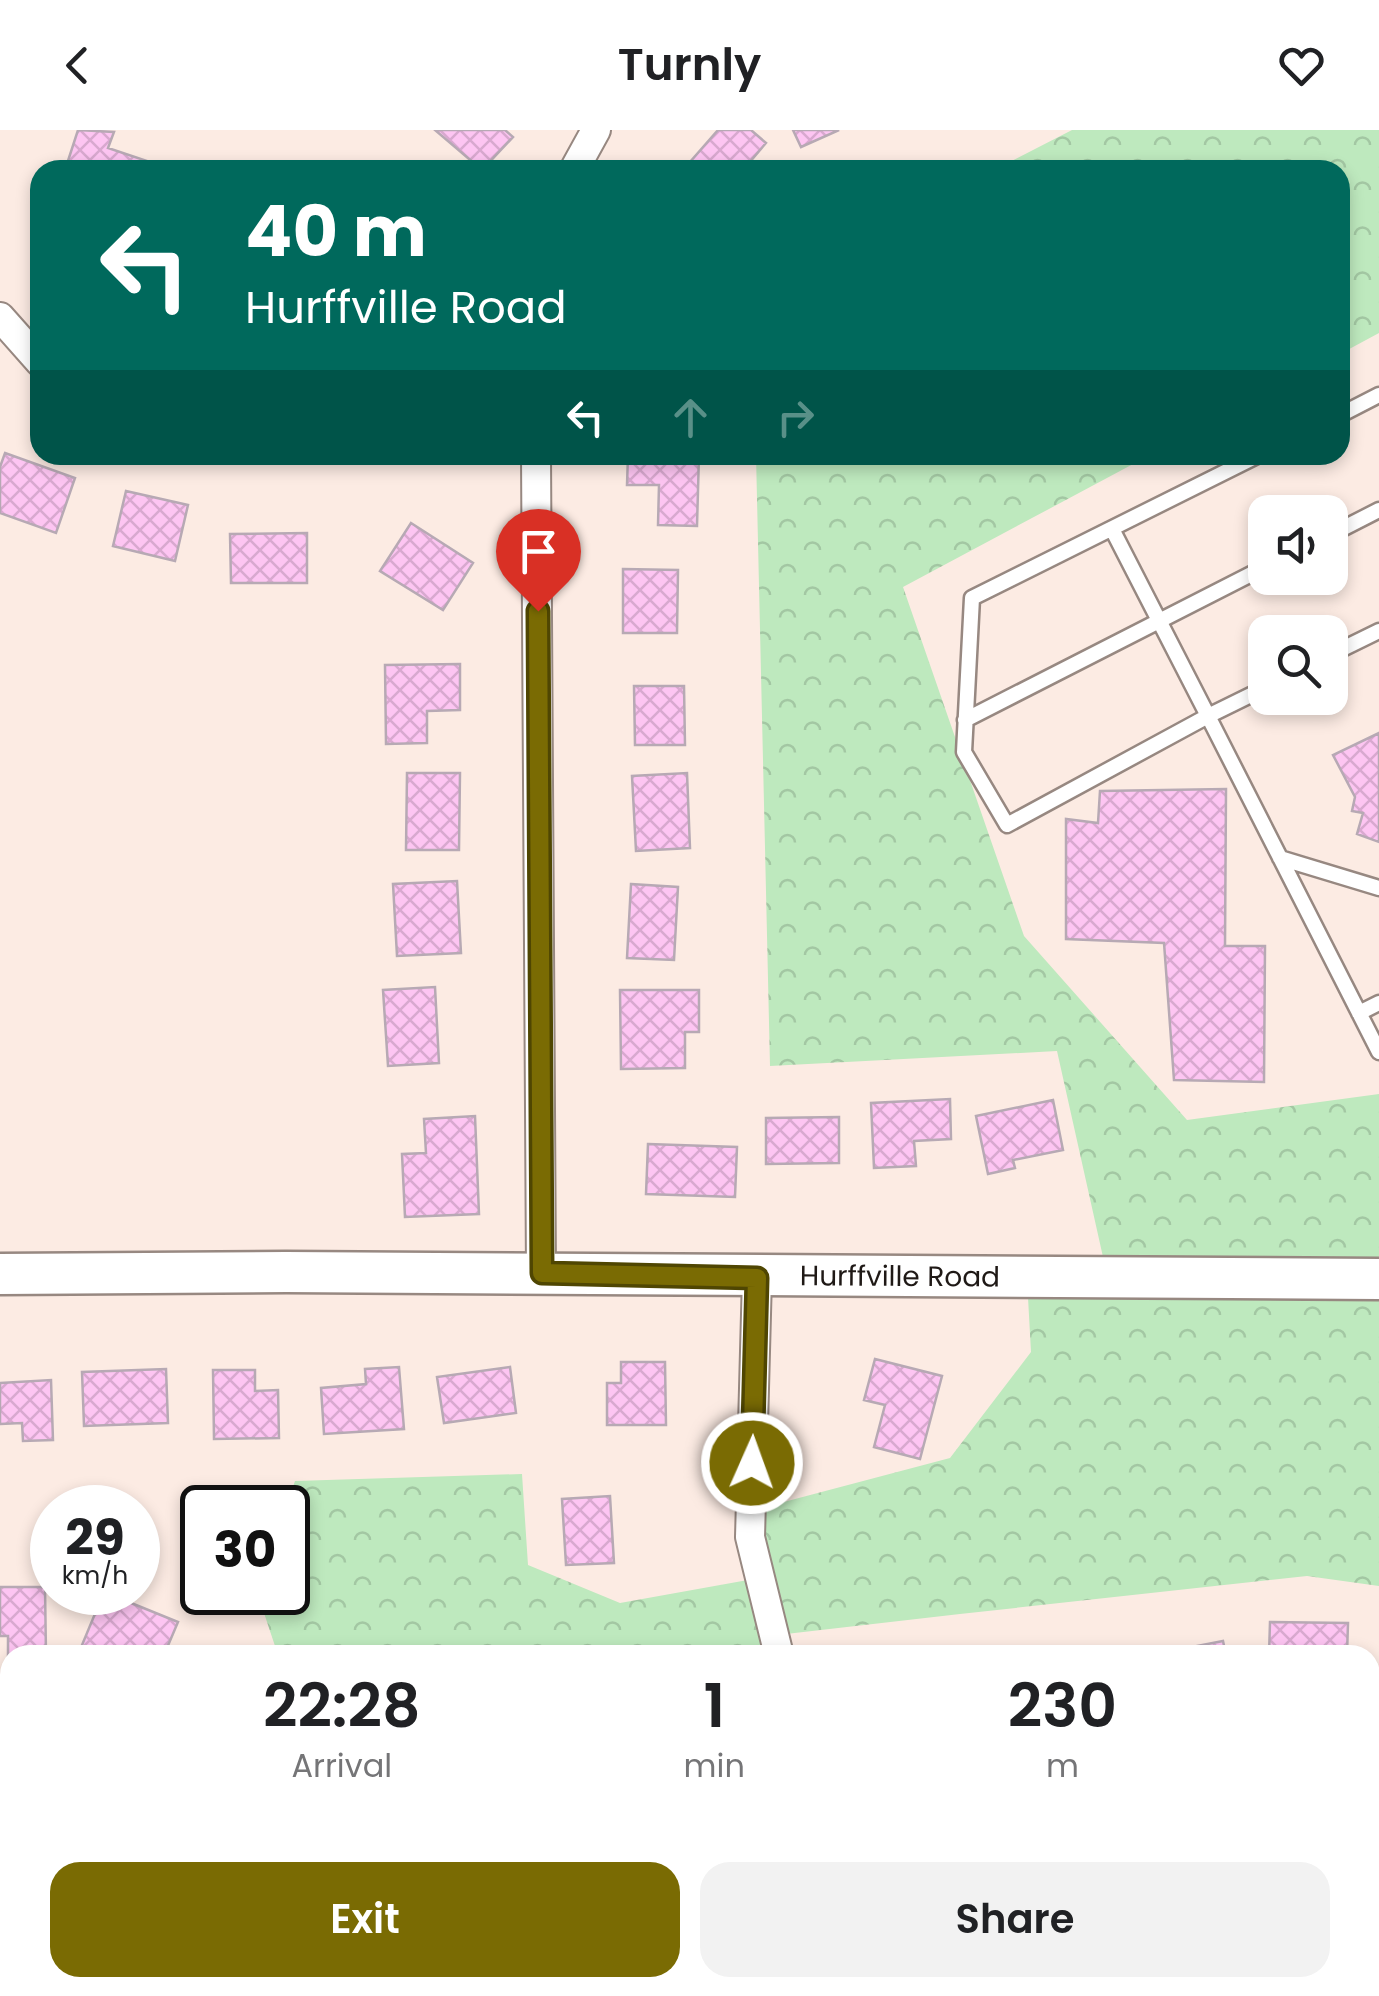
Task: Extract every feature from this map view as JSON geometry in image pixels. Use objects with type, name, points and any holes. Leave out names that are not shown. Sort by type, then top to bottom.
[{"type":"street","points":[[580,160],[596,130]]},
{"type":"street","points":[[0,317],[30,351]]},
{"type":"street","points":[[536,465],[542,1273]]},
{"type":"street","name":"Hurffville Road","points":[[0,1274],[542,1273],[757,1278],[1379,1280]]},
{"type":"street","points":[[757,1278],[750,1537],[777,1645]]},
{"type":"lane","points":[[1350,410],[1379,395]]},
{"type":"lane","points":[[1240,465],[972,598],[964,752],[1007,825],[1248,696]]},
{"type":"lane","points":[[1348,526],[1379,510]]},
{"type":"lane","points":[[1112,529],[1379,1052]]},
{"type":"lane","points":[[965,720],[1248,576]]},
{"type":"lane","points":[[1348,646],[1379,631]]},
{"type":"lane","points":[[1280,858],[1379,888]]},
{"type":"lane","points":[[1359,1013],[1379,1003]]},
{"type":"green space","points":[[1072,130],[1379,130],[1379,333],[1350,349],[1350,160],[1014,160]]},
{"type":"green space","points":[[756,465],[1131,465],[903,587],[1024,936],[1187,1120],[1379,1094],[1379,1586],[1307,1576],[786,1634],[773,1645],[275,1645],[265,1615],[310,1615],[310,1485],[294,1485],[295,1481],[522,1474],[528,1565],[620,1603],[759,1578],[750,1511],[950,1458],[1031,1352],[1026,1261],[1103,1257],[1057,1051],[770,1066]]},
{"type":"building","points":[[78,130],[114,132],[108,148],[144,160],[68,160]]},
{"type":"building","points":[[435,130],[505,130],[513,137],[491,160],[470,160]]},
{"type":"building","points":[[718,130],[751,130],[766,143],[752,160],[692,160]]},
{"type":"building","points":[[793,130],[839,130],[801,147]]},
{"type":"building","points":[[5,453],[75,478],[56,533],[0,513],[0,467]]},
{"type":"building","points":[[628,465],[699,465],[697,526],[658,525],[659,485],[627,485]]},
{"type":"building","points":[[126,491],[188,505],[175,561],[113,546]]},
{"type":"building","points":[[411,523],[473,563],[443,610],[380,571]]},
{"type":"building","points":[[307,533],[307,583],[231,583],[230,534]]},
{"type":"building","points":[[623,569],[678,570],[677,633],[623,633]]},
{"type":"building","points":[[460,664],[460,710],[427,711],[427,743],[386,744],[385,665]]},
{"type":"building","points":[[634,686],[684,686],[685,745],[635,745]]},
{"type":"building","points":[[1379,733],[1379,842],[1357,834],[1363,813],[1352,811],[1355,797],[1333,755]]},
{"type":"building","points":[[407,773],[460,773],[459,850],[406,850]]},
{"type":"building","points":[[687,773],[690,848],[636,851],[632,776]]},
{"type":"building","points":[[1226,789],[1225,946],[1265,946],[1264,1082],[1174,1080],[1164,943],[1066,939],[1066,819],[1098,823],[1100,791]]},
{"type":"building","points":[[457,881],[461,953],[397,956],[393,884]]},
{"type":"building","points":[[631,884],[678,887],[674,960],[627,958]]},
{"type":"building","points":[[435,987],[439,1063],[388,1066],[383,990]]},
{"type":"building","points":[[620,990],[699,990],[699,1032],[685,1032],[685,1068],[621,1069]]},
{"type":"building","points":[[950,1099],[951,1139],[914,1141],[916,1166],[874,1168],[871,1103]]},
{"type":"building","points":[[1053,1100],[1063,1150],[1013,1160],[1015,1168],[988,1174],[976,1116]]},
{"type":"building","points":[[475,1116],[479,1214],[405,1217],[402,1154],[426,1153],[424,1119]]},
{"type":"building","points":[[839,1117],[839,1163],[766,1164],[766,1118]]},
{"type":"building","points":[[648,1144],[737,1147],[735,1197],[646,1194]]},
{"type":"building","points":[[875,1359],[942,1376],[920,1459],[874,1447],[885,1405],[864,1400]]},
{"type":"building","points":[[621,1362],[665,1362],[666,1425],[607,1425],[607,1383],[621,1383]]},
{"type":"building","points":[[399,1367],[404,1429],[324,1434],[321,1388],[366,1384],[365,1369]]},
{"type":"building","points":[[510,1367],[516,1413],[444,1423],[437,1377]]},
{"type":"building","points":[[166,1369],[168,1423],[84,1426],[82,1372]]},
{"type":"building","points":[[213,1370],[255,1370],[255,1391],[278,1390],[279,1438],[214,1439]]},
{"type":"building","points":[[51,1380],[53,1440],[23,1441],[22,1423],[0,1424],[0,1383]]},
{"type":"building","points":[[610,1496],[614,1563],[566,1565],[562,1499]]},
{"type":"building","points":[[0,1587],[30,1587],[30,1615],[45,1615],[46,1645],[8,1645],[8,1636],[0,1636]]},
{"type":"building","points":[[94,1615],[160,1615],[178,1622],[168,1645],[82,1645]]},
{"type":"building","points":[[1270,1622],[1348,1623],[1347,1645],[1269,1645]]},
{"type":"route","points":[[538,611],[542,1273],[757,1278],[752,1463]]}]
